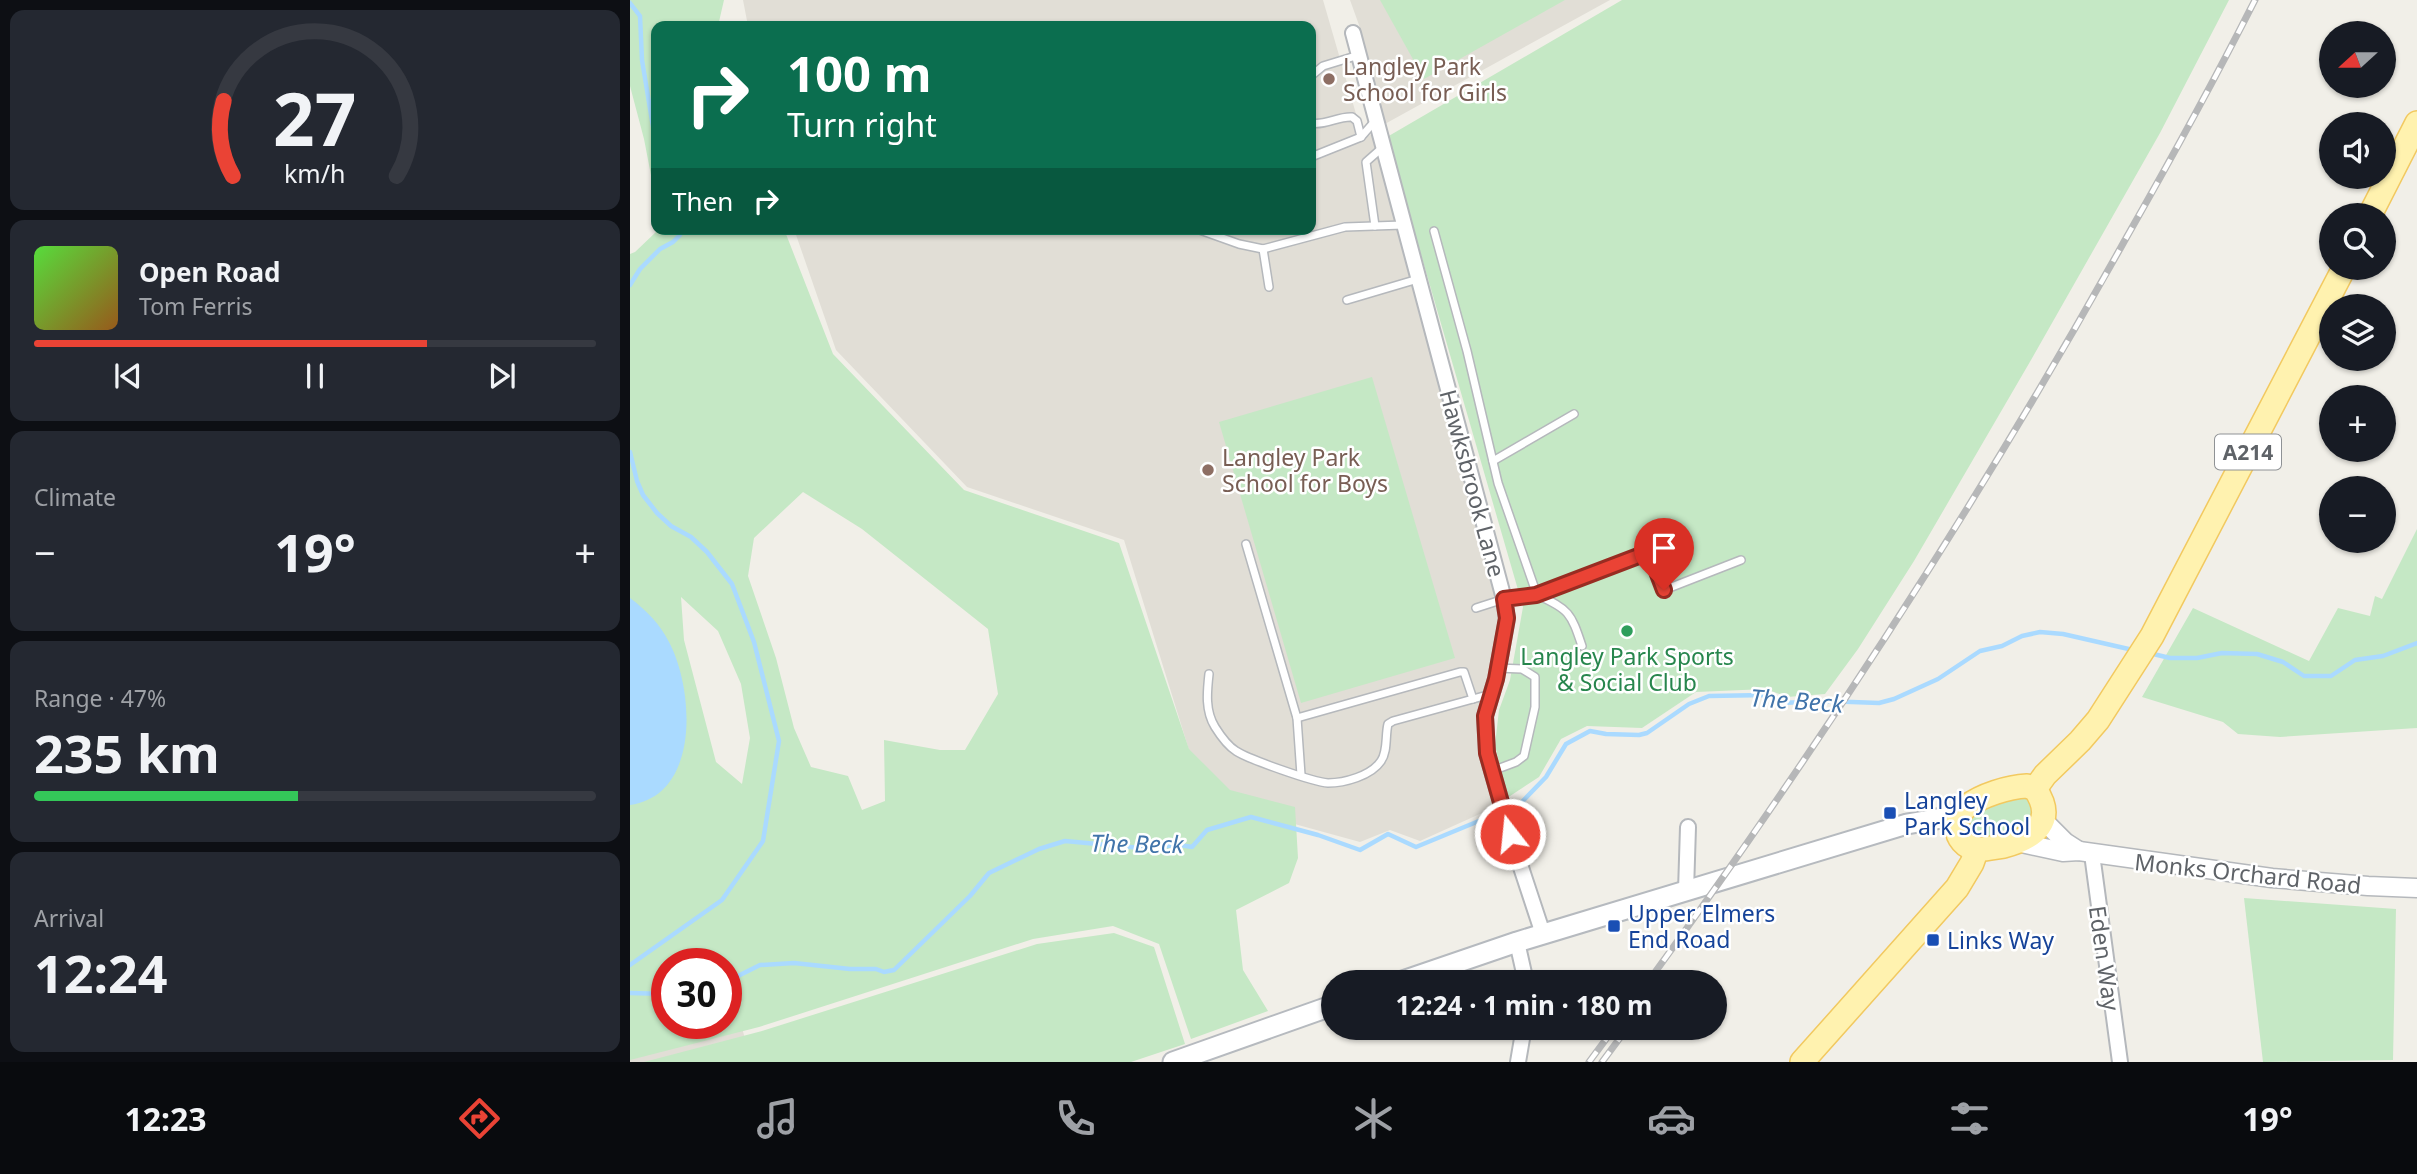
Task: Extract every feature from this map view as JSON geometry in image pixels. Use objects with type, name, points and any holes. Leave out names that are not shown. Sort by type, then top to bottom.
[{"type":"main road","points":[[2376,203],[2417,123]]},
{"type":"main road","name":"A214","points":[[2035,789],[2098,720],[2152,636],[2338,280]]},
{"type":"main road","points":[[2028,786],[2035,789],[2042,805],[2043,820],[2039,829],[2031,836],[2017,842],[1976,849],[1962,842],[1957,829],[1958,819],[1966,807],[2005,790],[2028,786]]},
{"type":"main road","points":[[1435,970],[1517,942],[1907,824],[1941,818],[1958,819]]},
{"type":"main road","points":[[1802,1062],[1957,888],[1972,863],[1976,849]]},
{"type":"main road","points":[[1173,1062],[1203,1057],[1321,1010]]},
{"type":"street","name":"Hawksbrook Lane","points":[[1353,33],[1504,599],[1507,618],[1498,668],[1485,716],[1487,753],[1543,934]]},
{"type":"street","points":[[2043,820],[2064,842],[2085,853]]},
{"type":"street","points":[[1686,891],[1688,827]]},
{"type":"street","name":"Monks Orchard Road","points":[[2017,842],[2063,852],[2272,878],[2368,887],[2417,887]]},
{"type":"street","name":"Eden Way","points":[[2085,853],[2120,1062]]},
{"type":"street","points":[[1517,942],[1523,970]]},
{"type":"street","points":[[1518,1062],[1522,1040]]},
{"type":"lane","points":[[1316,72],[1323,66],[1359,55]]},
{"type":"lane","points":[[1316,123],[1345,116],[1352,117],[1357,121],[1361,137]]},
{"type":"lane","points":[[1316,155],[1361,137],[1375,121]]},
{"type":"lane","points":[[1374,226],[1366,162],[1383,147]]},
{"type":"lane","points":[[1316,234],[1333,229],[1404,225]]},
{"type":"lane","points":[[1433,231],[1467,351],[1493,461],[1536,595],[1561,605],[1569,614],[1582,646]]},
{"type":"lane","points":[[1215,235],[1263,249],[1312,235]]},
{"type":"lane","points":[[1263,249],[1269,287]]},
{"type":"lane","points":[[1347,300],[1418,279]]},
{"type":"lane","points":[[1493,461],[1574,414]]},
{"type":"lane","points":[[1246,544],[1297,718],[1301,775]]},
{"type":"lane","points":[[1476,608],[1504,599],[1536,595],[1641,555],[1653,561],[1664,590],[1741,560]]},
{"type":"lane","points":[[1492,771],[1524,756],[1535,707],[1535,677],[1528,671],[1498,668]]},
{"type":"lane","points":[[1297,718],[1460,672],[1464,672],[1473,699]]},
{"type":"lane","points":[[1209,674],[1209,714],[1214,726],[1233,750],[1245,757],[1326,783],[1342,782],[1373,769],[1382,760],[1387,729],[1393,721],[1492,694]]},
{"type":"shaded area","name":"Langley Park School for Boys","points":[[743,0],[1323,0],[1363,138],[1382,130],[1500,598],[1501,619],[1480,717],[1480,755],[1493,808],[1420,841],[1390,830],[1360,842],[1247,811],[1211,821],[1124,540],[967,487],[836,350],[796,235],[1316,235],[1316,21],[747,21]]},
{"type":"shaded area","points":[[1350,0],[1610,0],[1383,125],[1359,25]]},
{"type":"shaded area","points":[[742,1028],[751,1062],[630,1062],[630,1039],[651,1036],[651,1039],[742,1039]]},
{"type":"green space","points":[[630,0],[724,0],[719,21],[651,21],[651,175],[630,86]]},
{"type":"green space","points":[[1380,0],[1565,0],[1424,79]]},
{"type":"green space","points":[[1622,0],[2229,0],[2160,133],[1914,561],[1858,649],[1825,694],[1787,697],[1766,689],[1696,692],[1642,728],[1587,726],[1561,739],[1539,777],[1507,798],[1495,745],[1499,710],[1510,680],[1523,607],[1387,137]]},
{"type":"green space","points":[[653,235],[786,235],[833,354],[964,490],[1119,543],[1189,749],[1230,790],[1295,807],[1298,858],[1289,883],[1236,910],[1243,970],[1268,1011],[1191,1039],[1159,944],[1113,926],[1033,939],[742,1031],[742,948],[651,948],[651,1039],[712,1039],[630,1060],[630,254]],"holes":[[[803,492],[862,529],[988,629],[998,694],[965,750],[940,750],[884,740],[885,801],[862,810],[848,776],[811,767],[794,728],[776,658],[748,576],[754,538]],[[681,597],[718,631],[741,684],[750,738],[742,784],[716,762],[684,640]]]},
{"type":"green space","points":[[1372,377],[1455,658],[1301,703],[1219,422]]},
{"type":"green space","points":[[2417,529],[2417,728],[2280,737],[2238,734],[2223,722],[2142,697],[2193,608],[2309,661],[2338,608],[2370,616],[2375,596],[2382,599]]},
{"type":"green space","points":[[2015,794],[2030,797],[2035,809],[2027,824],[1991,838],[1978,839],[1969,833],[1967,816]]},
{"type":"green space","points":[[2244,898],[2396,909],[2393,1060],[2263,1062]]},
{"type":"green space","points":[[1114,933],[1154,947],[1185,1044],[1131,1062],[644,1062],[732,1039],[742,1039],[742,1036],[1037,944]]},
{"type":"water","points":[[630,598],[652,618],[669,642],[683,686],[686,737],[680,761],[670,782],[653,797],[630,805]]},
{"type":"waterway","points":[[630,3],[640,16],[642,60],[651,115]]},
{"type":"waterway","points":[[630,285],[640,269],[660,249],[680,235]]},
{"type":"waterway","points":[[630,452],[643,495],[671,526],[691,537],[707,552],[732,584],[754,642],[779,741],[763,841],[722,900],[630,965]]},
{"type":"waterway","name":"The Beck","points":[[742,974],[760,965],[794,963],[876,969],[884,972],[894,970],[970,896],[989,873],[1039,849],[1065,841],[1141,848],[1180,845],[1192,847],[1207,830],[1251,817],[1318,835],[1360,850],[1388,834],[1416,847],[1520,804],[1546,777],[1566,744],[1590,731],[1606,734],[1647,733],[1689,704],[1709,696],[1766,695],[1782,703],[1879,703],[1938,679],[1980,651],[2040,632],[2063,634],[2133,650]]},
{"type":"waterway","name":"The Beck","points":[[2149,653],[2170,658],[2197,658],[2222,653],[2257,654],[2283,662],[2304,676],[2331,676],[2355,660],[2383,656],[2417,643]]},
{"type":"waterway","name":"The Beck","points":[[630,993],[651,994]]},
{"type":"railway","points":[[1657,970],[1775,802],[1957,525],[2071,336],[2175,151],[2255,0]]},
{"type":"railway","points":[[1589,1062],[1605,1040]]},
{"type":"railway","points":[[1602,1062],[1618,1040]]},
{"type":"place","name":"Langley Park School for Girls","points":[[1329,79]]},
{"type":"place","name":"Langley Park School for Boys","points":[[1208,470]]},
{"type":"place","name":"Langley Park Sports & Social Club","points":[[1627,631]]},
{"type":"place","name":"Langley Park School","points":[[1890,813]]},
{"type":"place","name":"Upper Elmers End Road","points":[[1614,926]]},
{"type":"place","name":"Links Way","points":[[1933,940]]},
{"type":"route","points":[[1510,834],[1487,753],[1485,716],[1496,679],[1507,618],[1504,599],[1536,595],[1641,555],[1653,561],[1664,590]]}]
